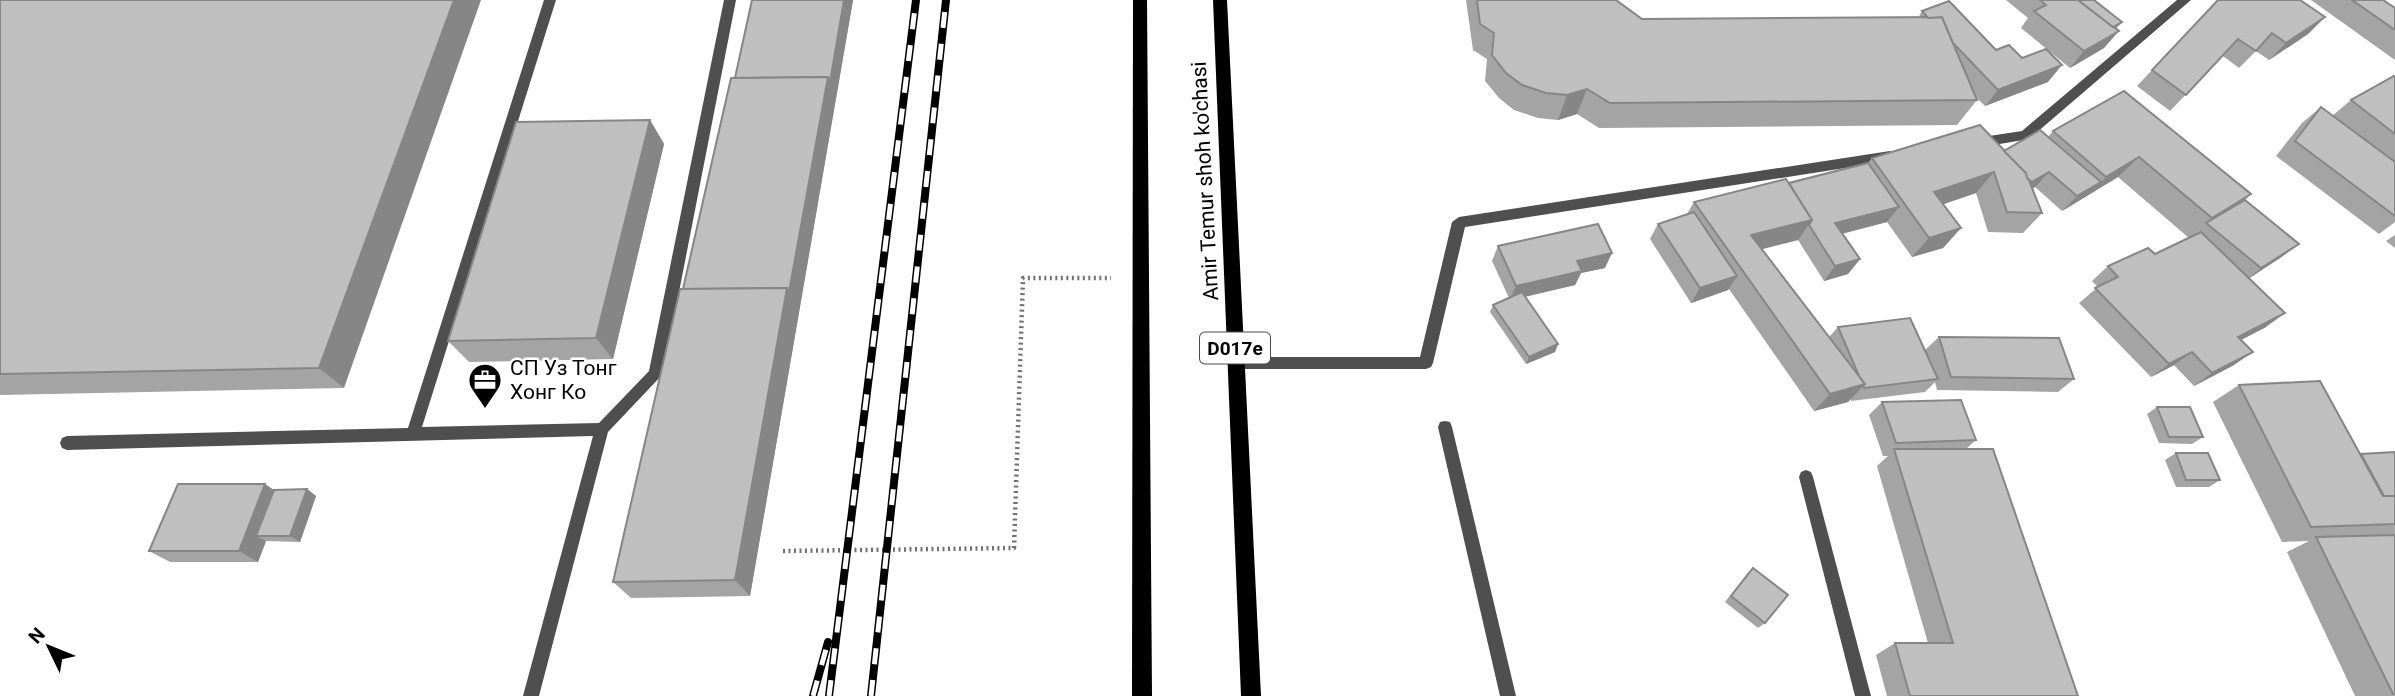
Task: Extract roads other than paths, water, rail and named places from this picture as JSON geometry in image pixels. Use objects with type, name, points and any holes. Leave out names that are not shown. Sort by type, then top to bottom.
[{"type":"main road","points":[[1140,0],[1142,696]]},
{"type":"main road","name":"Amir Temur shoh ko'chasi","points":[[1220,0],[1251,696]]},
{"type":"lane","points":[[413,434],[550,0]]},
{"type":"lane","points":[[531,696],[603,429],[656,374],[730,0]]},
{"type":"lane","points":[[1956,146],[2025,135],[2185,0]]},
{"type":"lane","points":[[1236,363],[1426,363],[1459,222],[1901,154]]},
{"type":"lane","points":[[1445,427],[1508,696]]},
{"type":"lane","points":[[67,443],[603,429]]},
{"type":"lane","points":[[1806,477],[1863,696]]},
{"type":"railway","points":[[829,696],[916,0]]},
{"type":"railway","points":[[871,696],[946,0]]},
{"type":"railway","points":[[813,696],[828,642]]},
{"type":"place","name":"СП Уз Тонг Хонг Ко","points":[[485,410]]}]
